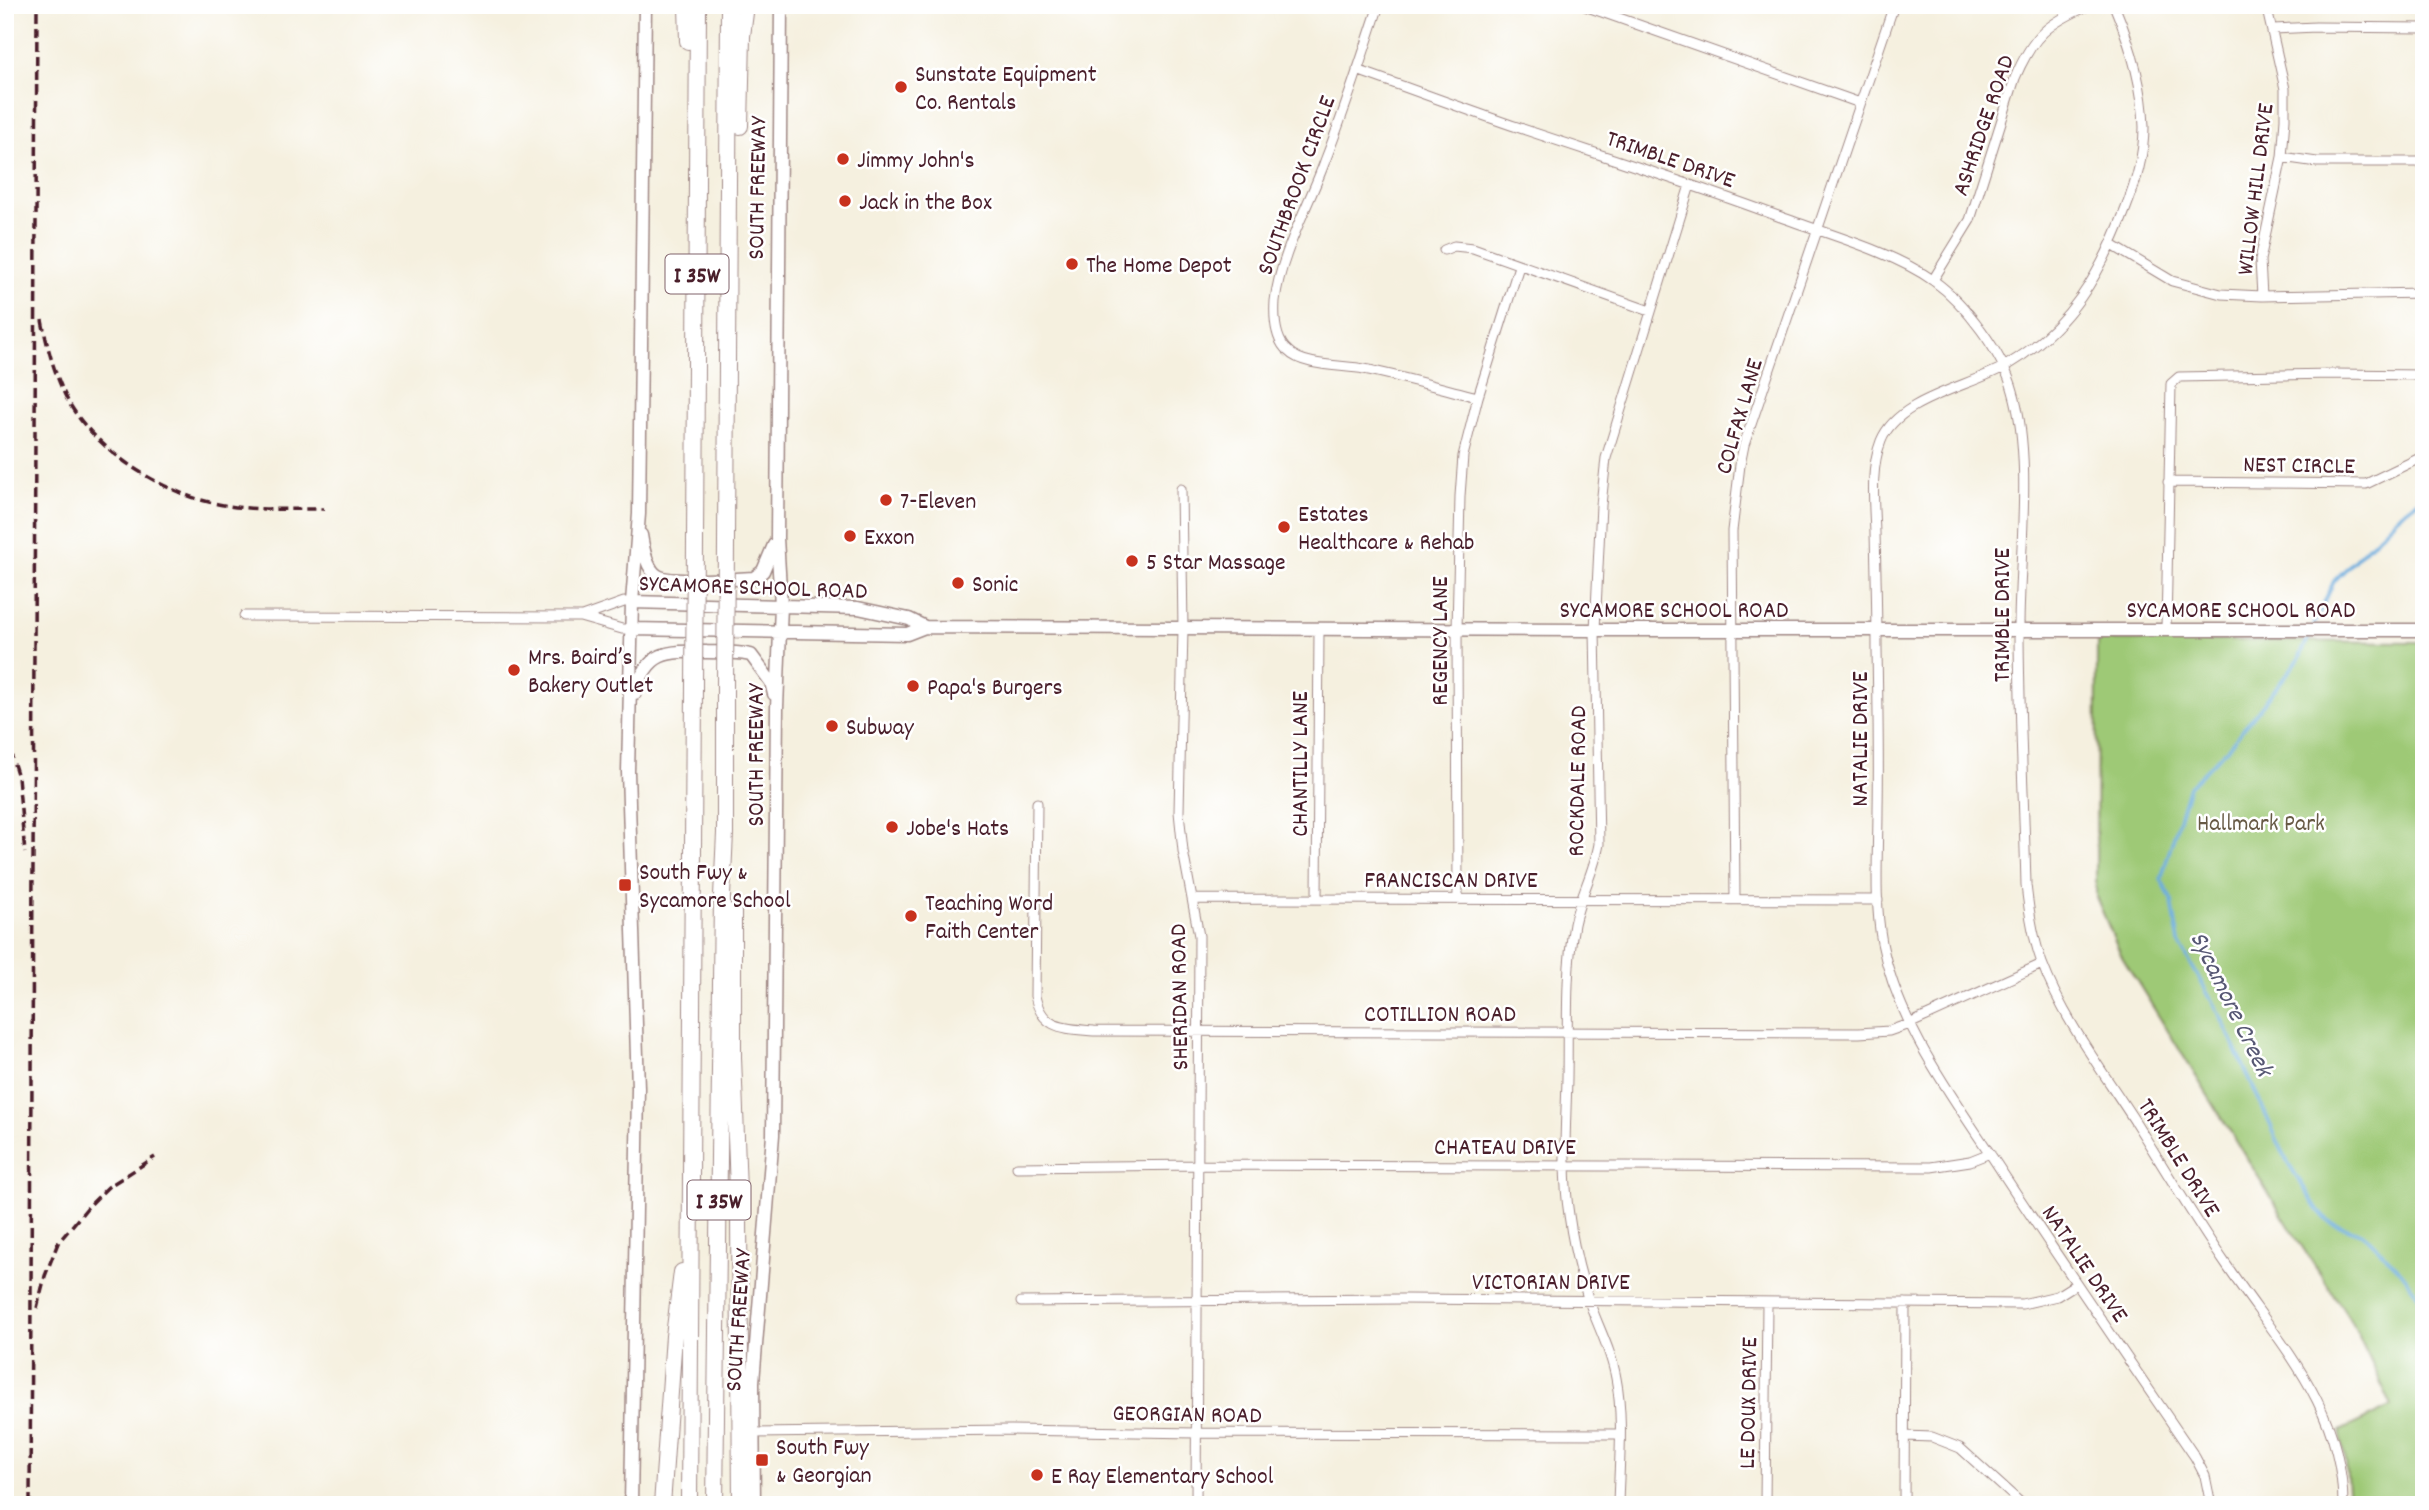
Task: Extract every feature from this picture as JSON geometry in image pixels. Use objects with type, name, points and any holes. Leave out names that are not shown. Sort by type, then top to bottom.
[{"type":"highway","points":[[687,5],[689,88],[698,123]]},
{"type":"highway","name":"SOUTH FREEWAY","points":[[689,1505],[698,5]]},
{"type":"highway","name":"SOUTH FREEWAY","points":[[715,1505],[725,833],[730,242],[729,5]]},
{"type":"highway","points":[[730,242],[738,219],[742,55],[746,5]]},
{"type":"highway","points":[[722,896],[733,909],[741,1505]]},
{"type":"highway","points":[[662,1505],[676,1311],[690,1222]]},
{"type":"main road","points":[[631,1505],[638,1088],[628,772],[632,602],[639,514],[645,5]]},
{"type":"main road","name":"SOUTH FREEWAY","points":[[754,1505],[753,1382],[773,1135],[780,631],[777,538],[781,5]]},
{"type":"main road","points":[[639,514],[643,547],[652,570],[660,577],[754,578],[763,571],[777,538]]},
{"type":"main road","name":"SYCAMORE SCHOOL ROAD","points":[[632,602],[858,608],[909,619],[925,627]]},
{"type":"main road","name":"SYCAMORE SCHOOL ROAD","points":[[632,629],[906,634],[925,627],[1595,631],[2424,630]]},
{"type":"main road","points":[[629,709],[641,673],[654,660],[669,651],[739,652],[751,655],[771,682],[777,708]]},
{"type":"street","name":"SOUTHBROOK CIRCLE","points":[[1379,5],[1325,161],[1279,280],[1275,314],[1281,341],[1286,351],[1310,361],[1362,369],[1478,397]]},
{"type":"street","points":[[1582,5],[1860,103]]},
{"type":"street","name":"COLFAX LANE","points":[[1735,899],[1735,630],[1732,531],[1740,465],[1744,445],[1894,5]]},
{"type":"street","name":"ASHRIDGE ROAD","points":[[1933,280],[1970,220],[2015,78],[2024,58],[2039,35],[2067,15],[2090,5]]},
{"type":"street","name":"NATALIE DRIVE","points":[[2114,5],[2138,79],[2144,127],[2142,159],[2112,246],[2087,291],[2057,327],[2004,367],[1920,403],[1904,413],[1888,427],[1880,444],[1874,493],[1878,900],[1885,957],[1897,997],[1909,1024],[2076,1284],[2195,1457],[2205,1476],[2211,1505]]},
{"type":"street","name":"WILLOW HILL DRIVE","points":[[2262,296],[2260,260],[2282,157],[2285,89],[2266,5]]},
{"type":"street","points":[[2273,29],[2424,28]]},
{"type":"street","name":"TRIMBLE DRIVE","points":[[1357,70],[1690,185],[1900,262],[1933,280],[1973,320],[2004,367],[2013,388],[2021,436],[2019,629],[2026,885],[2031,925],[2042,964],[2073,1024],[2212,1243],[2315,1394],[2328,1423],[2341,1467],[2343,1505]]},
{"type":"street","points":[[2282,157],[2316,162],[2424,162]]},
{"type":"street","name":"ROCKDALE ROAD","points":[[1618,1505],[1619,1434],[1616,1378],[1605,1337],[1578,1265],[1568,1213],[1565,1166],[1569,968],[1574,924],[1595,867],[1599,844],[1595,631],[1606,458],[1690,185]]},
{"type":"street","points":[[1444,250],[1454,246],[1473,248],[1650,311]]},
{"type":"street","points":[[2112,246],[2172,281],[2221,294],[2262,296],[2424,293]]},
{"type":"street","name":"REGENCY LANE","points":[[1458,899],[1457,630],[1462,469],[1478,397],[1519,266]]},
{"type":"street","points":[[2166,629],[2171,384],[2179,377],[2424,375]]},
{"type":"street","name":"NEST CIRCLE","points":[[2168,482],[2366,484],[2424,456]]},
{"type":"street","name":"SHERIDAN ROAD","points":[[1181,489],[1183,629],[1179,812],[1183,851],[1199,936],[1196,1505]]},
{"type":"street","name":"SYCAMORE SCHOOL ROAD","points":[[580,617],[624,602],[632,602]]},
{"type":"street","name":"SYCAMORE SCHOOL ROAD","points":[[244,616],[580,617],[620,629],[632,629]]},
{"type":"street","name":"CHANTILLY LANE","points":[[1317,898],[1320,630]]},
{"type":"street","name":"COTILLION ROAD","points":[[1037,803],[1034,965],[1038,1010],[1058,1027],[1094,1031],[1199,1032],[1859,1034],[1889,1031],[1909,1024],[2042,964]]},
{"type":"street","name":"FRANCISCAN DRIVE","points":[[1193,899],[1878,900]]},
{"type":"street","name":"CHATEAU DRIVE","points":[[1017,1167],[1931,1167],[1970,1161],[1990,1153]]},
{"type":"street","name":"VICTORIAN DRIVE","points":[[1021,1303],[1589,1300],[2022,1304],[2057,1296],[2076,1284]]},
{"type":"street","name":"LE DOUX DRIVE","points":[[1765,1505],[1767,1302]]},
{"type":"street","points":[[1905,1303],[1905,1505]]},
{"type":"street","name":"GEORGIAN ROAD","points":[[754,1433],[1011,1430],[1619,1434]]},
{"type":"street","points":[[1905,1436],[1931,1437],[1960,1448],[2023,1505]]},
{"type":"green space","name":"Hallmark Park","points":[[2097,640],[2424,642],[2424,1505],[2349,1505],[2340,1431],[2392,1406],[2353,1324],[2297,1239],[2122,957],[2096,897]]},
{"type":"waterway","name":"Sycamore Creek","points":[[2314,625],[2334,581],[2398,516],[2424,496]]},
{"type":"waterway","name":"Sycamore Creek","points":[[2311,632],[2299,659],[2227,749],[2189,786],[2161,879],[2172,901],[2179,943],[2221,1017],[2287,1161],[2318,1210],[2329,1222],[2361,1233],[2370,1240],[2397,1267],[2424,1302]]},
{"type":"railway","points":[[30,1505],[37,5]]},
{"type":"railway","points":[[42,320],[52,361],[68,401],[95,436],[132,467],[175,491],[218,504],[257,509],[324,509]]},
{"type":"railway","points":[[5,735],[18,777],[25,853]]},
{"type":"railway","points":[[37,1308],[45,1276],[58,1243],[108,1187],[155,1157]]},
{"type":"place","name":"Sunstate Equipment Co. Rentals","points":[[901,87]]},
{"type":"place","name":"Jimmy John's","points":[[843,159]]},
{"type":"place","name":"Jack in the Box","points":[[845,201]]},
{"type":"place","name":"The Home Depot","points":[[1072,264]]},
{"type":"place","name":"7-Eleven","points":[[886,500]]},
{"type":"place","name":"Estates Healthcare & Rehab","points":[[1284,527]]},
{"type":"place","name":"Exxon","points":[[850,536]]},
{"type":"place","name":"5 Star Massage","points":[[1132,561]]},
{"type":"place","name":"Sonic","points":[[958,583]]},
{"type":"place","name":"Mrs. Baird’s Bakery Outlet","points":[[514,670]]},
{"type":"place","name":"Papa's Burgers","points":[[913,686]]},
{"type":"place","name":"Subway","points":[[832,726]]},
{"type":"place","name":"Jobe's Hats","points":[[892,827]]},
{"type":"place","name":"South Fwy & Sycamore School","points":[[625,885]]},
{"type":"place","name":"Teaching Word Faith Center","points":[[911,916]]},
{"type":"place","name":"South Fwy & Georgian","points":[[762,1460]]},
{"type":"place","name":"E Ray Elementary School","points":[[1037,1475]]}]
